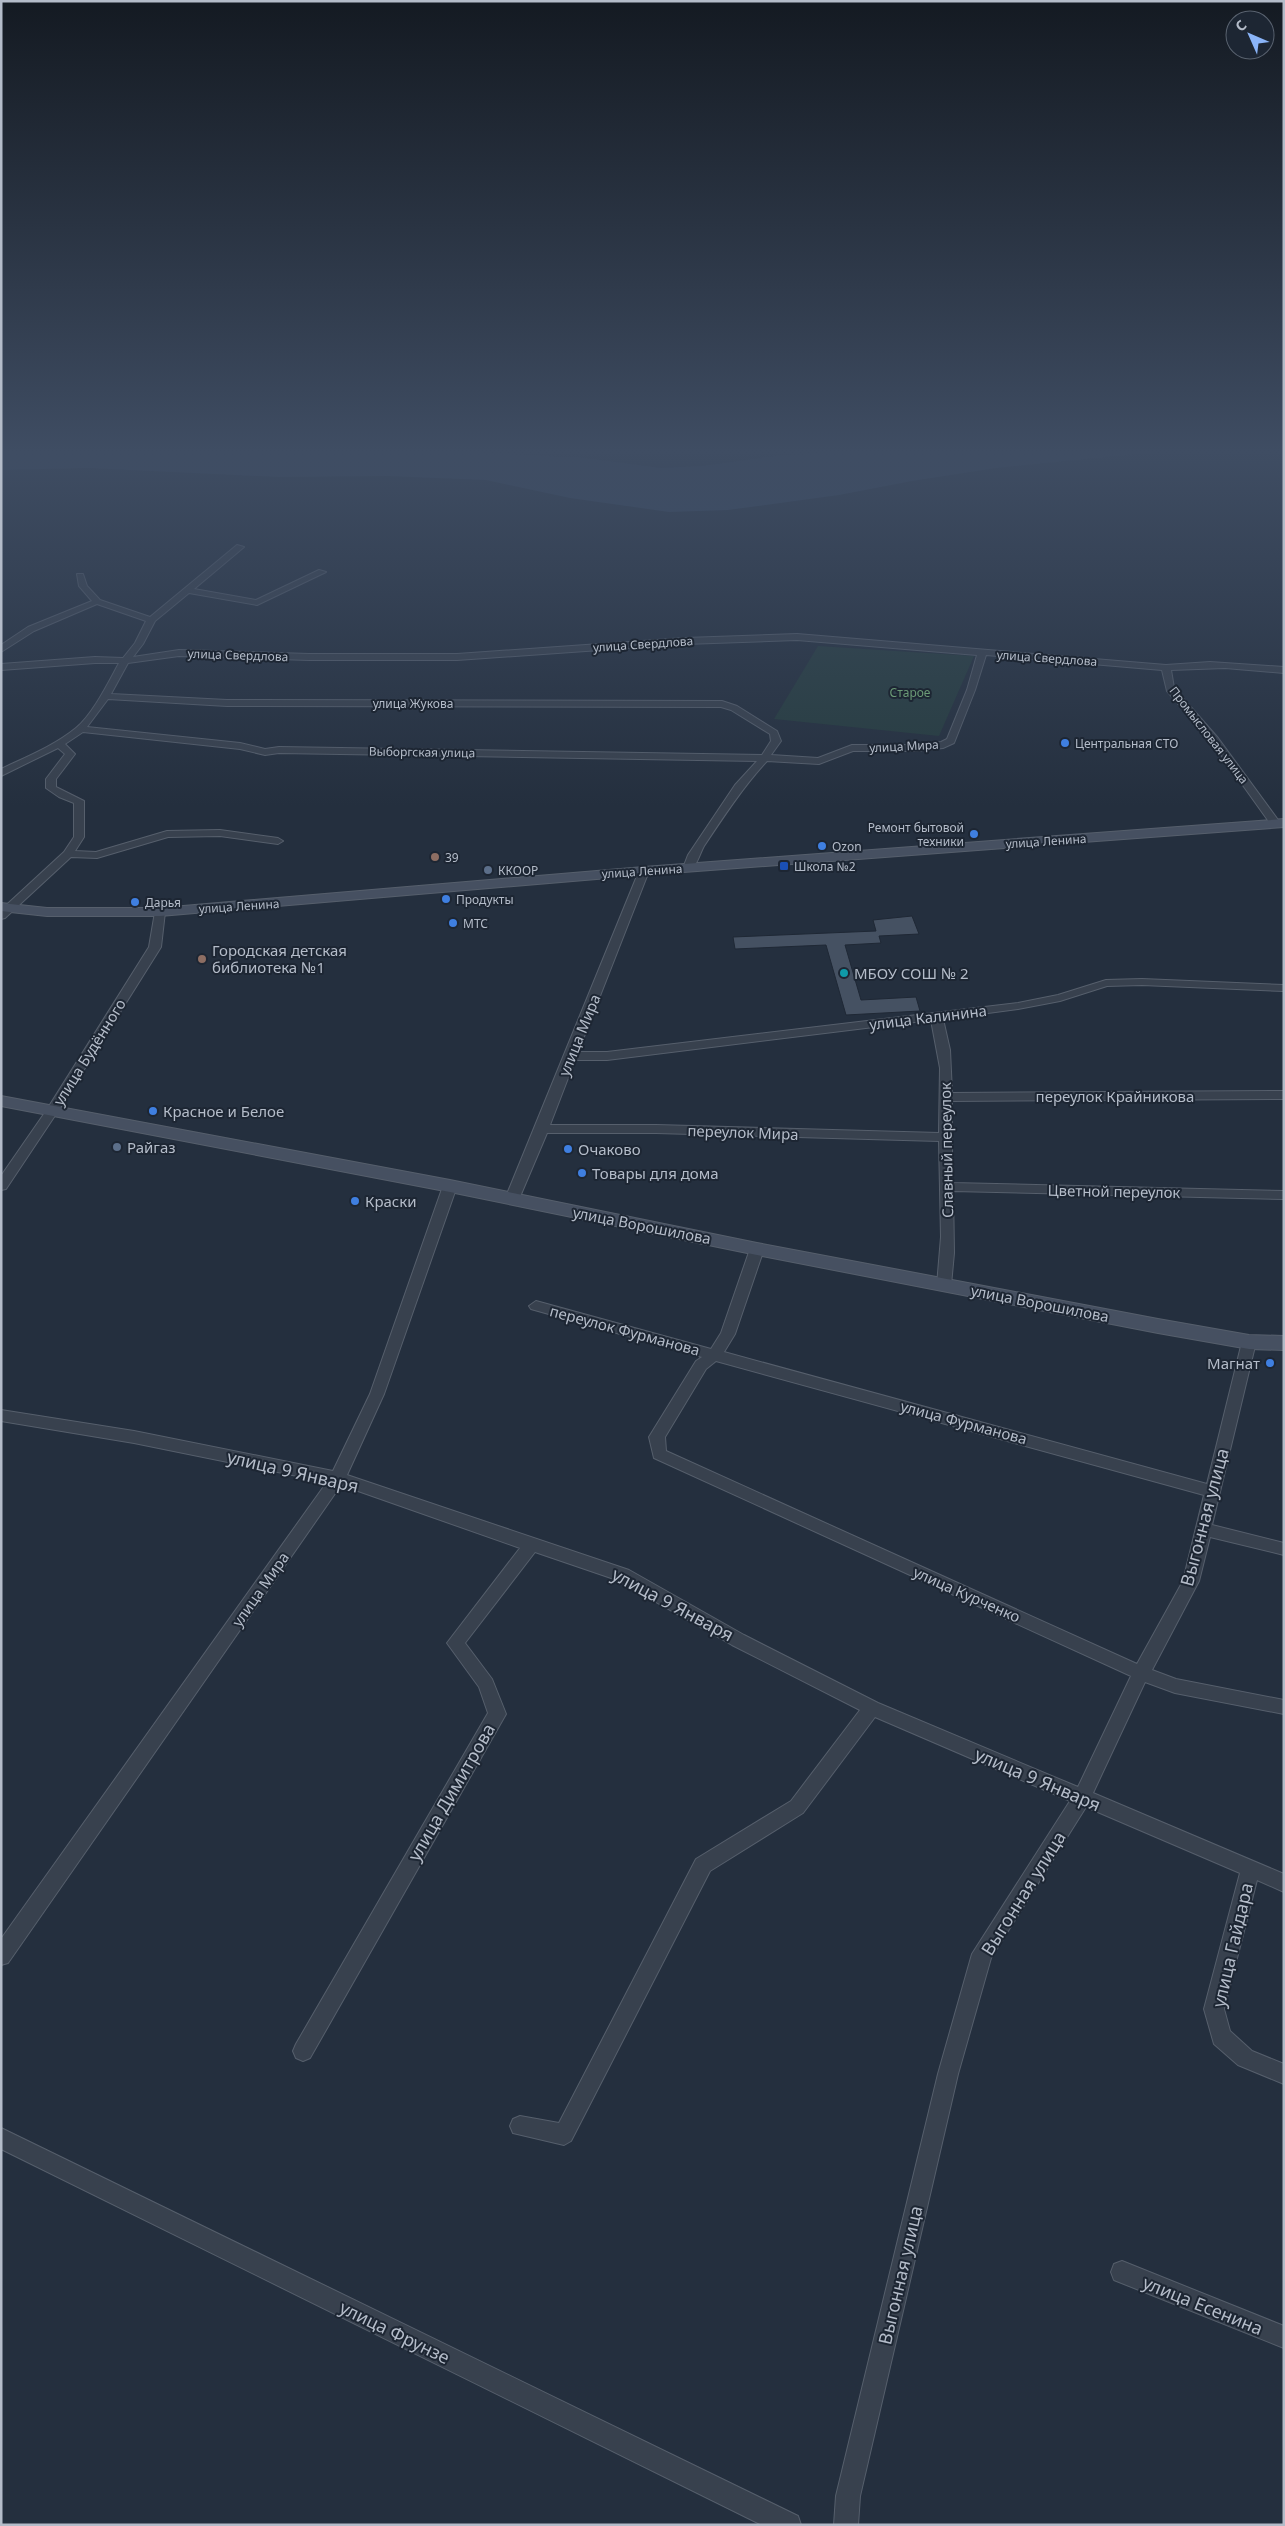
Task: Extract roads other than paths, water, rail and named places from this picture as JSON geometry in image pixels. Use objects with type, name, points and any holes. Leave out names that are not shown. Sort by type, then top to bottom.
[{"type":"main road","name":"улица Ленина","points":[[4,910],[160,912],[644,871],[1280,823]]},
{"type":"main road","name":"улица Ворошилова","points":[[1,1101],[450,1186],[944,1285],[1249,1342],[1284,1343]]},
{"type":"street","points":[[1,774],[59,744],[81,729],[105,696],[125,661],[139,644],[151,620],[212,570]]},
{"type":"street","points":[[188,590],[257,603],[322,572]]},
{"type":"street","points":[[80,576],[81,586],[96,602],[151,620]]},
{"type":"street","points":[[1,649],[31,629],[96,602]]},
{"type":"street","name":"улица Свердлова","points":[[1,667],[95,660],[125,661],[180,653],[309,657],[457,657],[685,640],[797,637],[1166,668],[1183,665],[1284,670]]},
{"type":"street","name":"улица Мира","points":[[765,758],[819,761],[852,748],[916,748],[943,745],[951,741],[955,734],[972,690],[982,653]]},
{"type":"street","name":"Промысловая улица","points":[[1166,668],[1170,689],[1215,740],[1280,823]]},
{"type":"street","name":"улица Жукова","points":[[105,696],[227,703],[722,704],[734,708],[774,734],[776,741],[765,758]]},
{"type":"street","name":"Выборгская улица","points":[[81,729],[240,746],[265,752],[279,750],[765,758]]},
{"type":"street","points":[[4,910],[68,854],[79,837],[79,801],[62,795],[51,788],[51,779],[70,754],[59,744]]},
{"type":"street","points":[[688,868],[693,856],[738,787],[765,758]]},
{"type":"street","points":[[68,854],[97,855],[167,834],[220,833],[278,841]]},
{"type":"street","name":"улица Мира","points":[[512,1199],[542,1130],[644,871]]},
{"type":"street","name":"улица Будённого","points":[[1,1186],[52,1111],[155,947],[160,912]]},
{"type":"street","name":"улица Калинина","points":[[571,1056],[607,1056],[936,1016],[1060,998],[1106,983],[1142,982],[1284,988]]},
{"type":"street","name":"Славный переулок","points":[[936,1016],[941,1028],[947,1097],[944,1137],[949,1258],[944,1285]]},
{"type":"street","name":"переулок Крайникова","points":[[947,1097],[1284,1095]]},
{"type":"street","name":"переулок Мира","points":[[542,1130],[656,1130],[944,1137]]},
{"type":"street","name":"улица Мира","points":[[1,1956],[338,1478],[377,1394],[450,1186]]},
{"type":"street","name":"Цветной переулок","points":[[945,1187],[1284,1195]]},
{"type":"street","points":[[715,1354],[728,1334],[757,1249]]},
{"type":"street","name":"переулок Фурманова","points":[[536,1306],[715,1354]]},
{"type":"street","name":"Выгонная улица","points":[[846,2525],[848,2496],[946,2083],[982,1954],[1082,1798],[1141,1673],[1191,1581],[1249,1342]]},
{"type":"street","name":"улица Курченко","points":[[715,1354],[701,1365],[657,1437],[659,1454],[1141,1673],[1175,1686],[1284,1707]]},
{"type":"street","name":"улица Фурманова","points":[[715,1354],[1212,1491]]},
{"type":"street","name":"улица 9 Января","points":[[1,1415],[134,1437],[338,1478],[623,1575],[738,1640],[872,1708],[1284,1883]]},
{"type":"street","points":[[1202,1530],[1284,1549]]},
{"type":"street","name":"улица Димитрова","points":[[303,2051],[497,1714],[486,1684],[455,1643],[531,1545]]},
{"type":"street","points":[[520,2126],[564,2134],[703,1864],[797,1807],[872,1708]]},
{"type":"street","name":"улица Гайдара","points":[[1250,1870],[1214,2009],[1221,2037],[1245,2058],[1284,2074]]},
{"type":"street","name":"улица Фрунзе","points":[[1,2138],[789,2525]]},
{"type":"street","name":"улица Есенина","points":[[1122,2272],[1284,2337]]},
{"type":"place","name":"Центральная СТО","points":[[1065,743]]},
{"type":"place","name":"Ремонт бытовой техники","points":[[974,834]]},
{"type":"place","name":"Ozon","points":[[822,846]]},
{"type":"place","name":"39","points":[[435,857]]},
{"type":"place","name":"Школа №2","points":[[784,866]]},
{"type":"place","name":"ККООР","points":[[488,870]]},
{"type":"place","name":"Продукты","points":[[446,899]]},
{"type":"place","name":"Дарья","points":[[135,902]]},
{"type":"place","name":"МТС","points":[[453,923]]},
{"type":"place","name":"Городская детская библиотека №1","points":[[202,959]]},
{"type":"place","name":"МБОУ СОШ № 2","points":[[844,973]]},
{"type":"place","name":"Красное и Белое","points":[[153,1111]]},
{"type":"place","name":"Райгаз","points":[[117,1147]]},
{"type":"place","name":"Очаково","points":[[568,1149]]},
{"type":"place","name":"Товары для дома","points":[[582,1173]]},
{"type":"place","name":"Краски","points":[[355,1201]]},
{"type":"place","name":"Магнат","points":[[1270,1363]]},
{"type":"park label","name":"Старое","points":[[910,692]]}]
